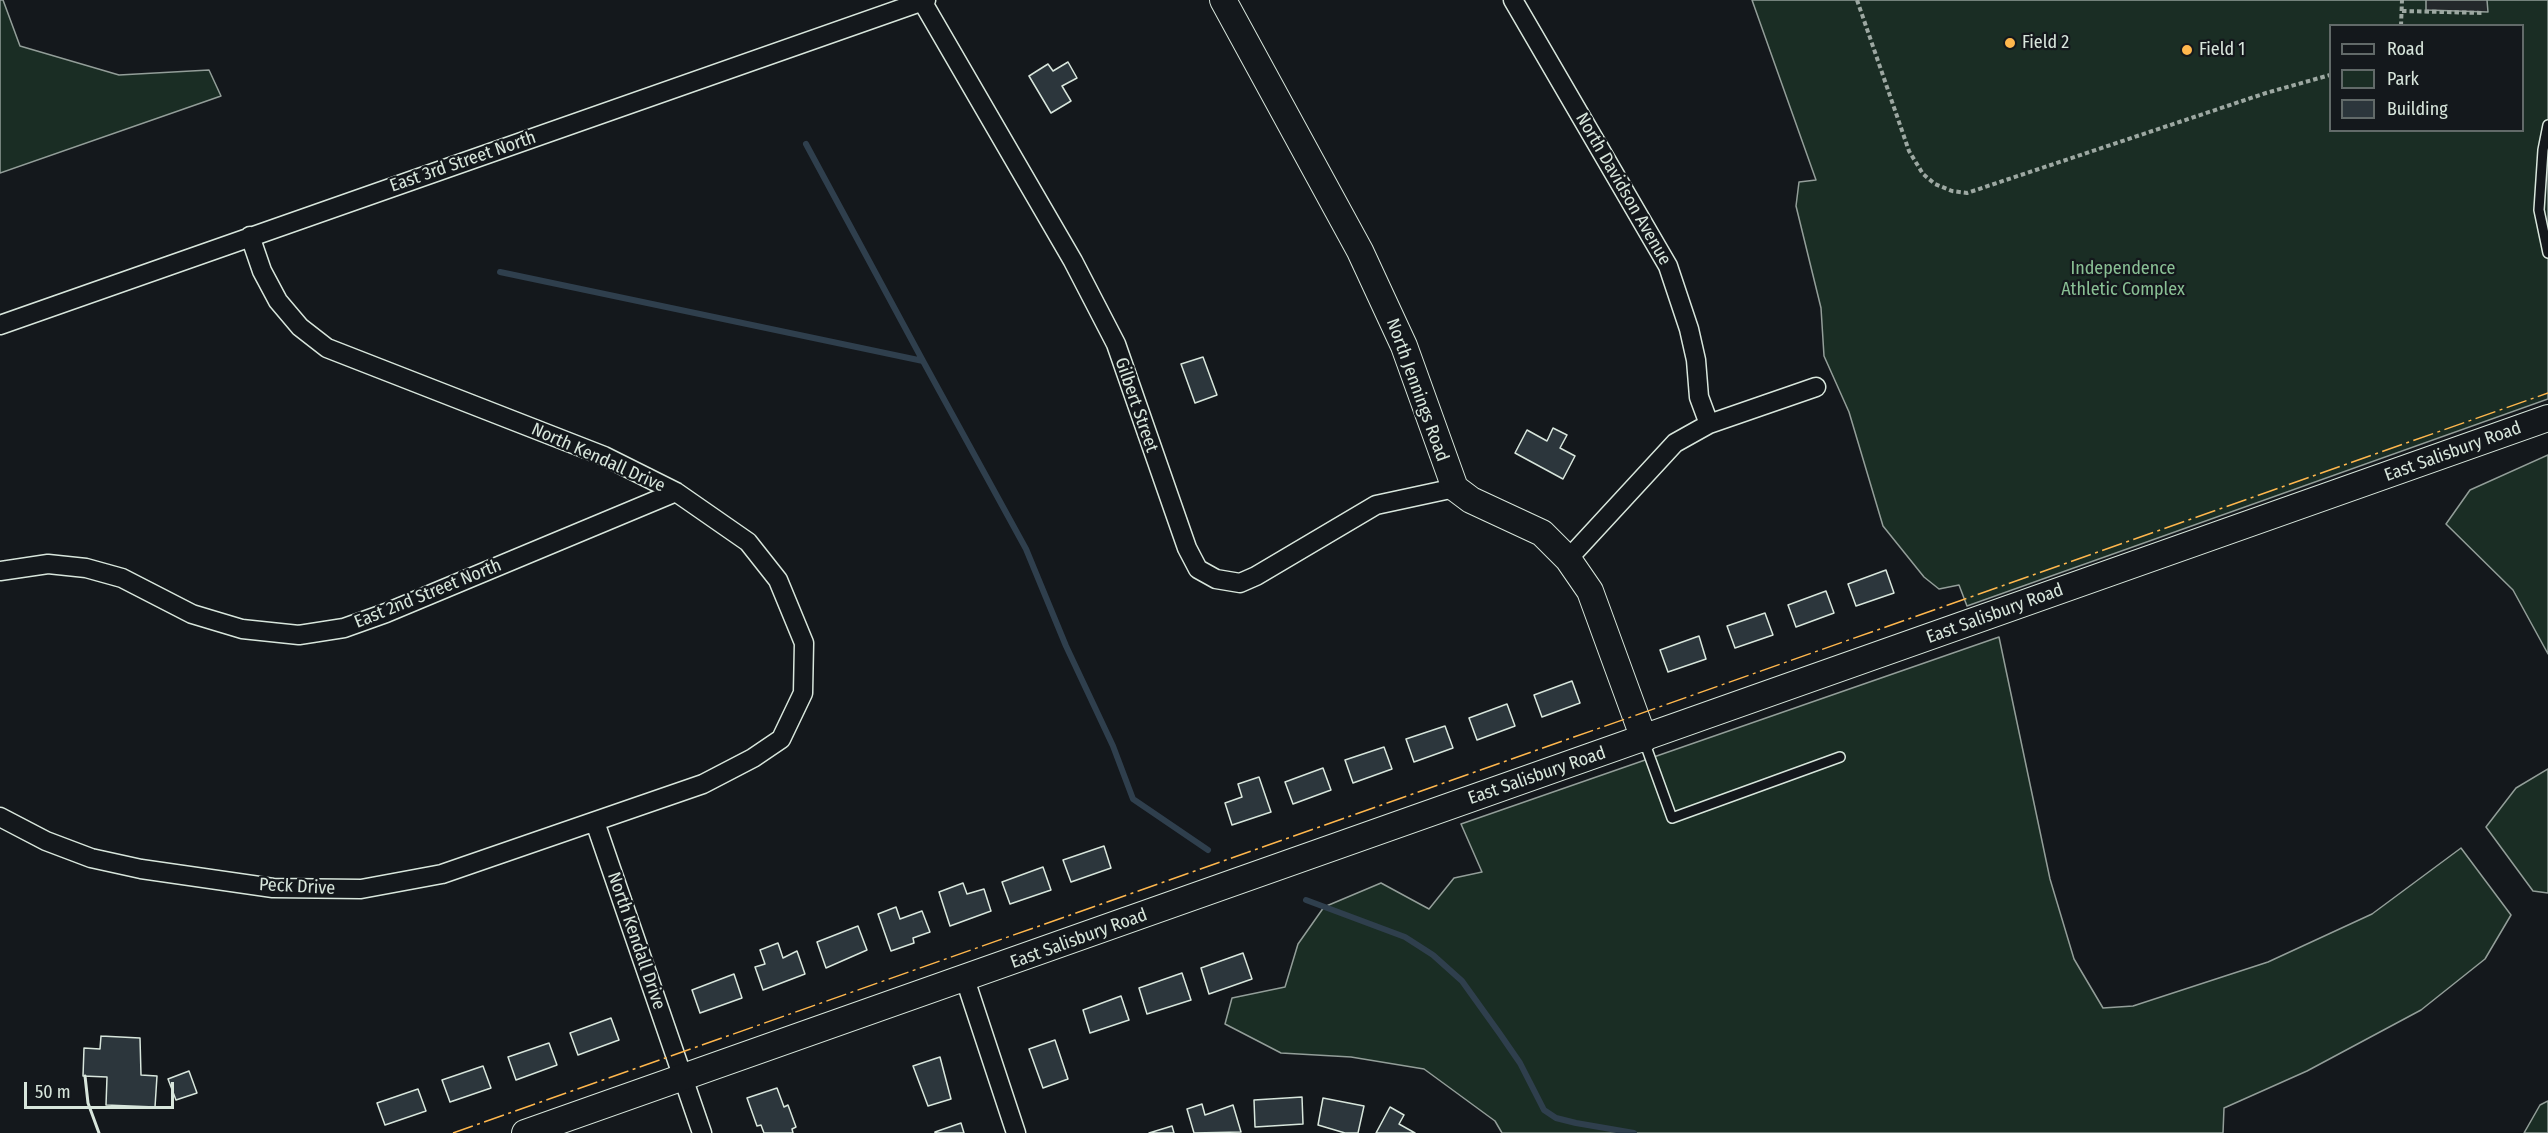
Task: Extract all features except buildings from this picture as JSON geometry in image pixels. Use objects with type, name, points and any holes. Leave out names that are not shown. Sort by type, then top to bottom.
[{"type":"street","name":"North Jennings Road","points":[[1222,0],[1360,251],[1404,346],[1455,488]]},
{"type":"street","name":"North Davidson Avenue","points":[[1513,0],[1668,266],[1689,329],[1696,360],[1698,397],[1709,424]]},
{"type":"street","name":"Gilbert Street","points":[[924,1],[1073,261],[1116,344],[1187,548],[1198,569],[1216,579],[1240,583],[1256,576],[1376,505],[1455,488]]},
{"type":"street","name":"East 3rd Street North","points":[[0,325],[924,1]]},
{"type":"street","name":"North Kendall Drive","points":[[250,236],[262,271],[278,301],[300,327],[327,348],[604,456],[676,492],[748,542],[778,580],[804,643],[803,693],[782,739],[753,758],[703,784],[595,822],[702,1133]]},
{"type":"street","points":[[1568,559],[1675,443],[1709,424],[1816,387]]},
{"type":"street","name":"East Salisbury Road","points":[[525,1133],[2548,418]]},
{"type":"street","points":[[1455,488],[1471,500],[1542,533],[1568,559],[1590,591],[1644,739]]},
{"type":"street","name":"East 2nd Street North","points":[[0,572],[48,564],[86,568],[122,578],[192,614],[242,629],[299,635],[344,627],[387,613],[676,492]]},
{"type":"street","name":"Peck Drive","points":[[0,817],[46,841],[91,858],[141,869],[273,888],[361,889],[442,874],[595,822]]},
{"type":"street","points":[[965,979],[1016,1133]]},
{"type":"lane","points":[[2548,125],[2543,150],[2539,210],[2548,252]]},
{"type":"lane","points":[[1644,739],[1672,818],[1840,757]]},
{"type":"path","points":[[1857,0],[1904,140],[1915,164],[1935,184],[1967,193],[2266,93],[2329,76]]},
{"type":"path","points":[[2401,24],[2402,0]]},
{"type":"path","points":[[2402,11],[2484,14]]},
{"type":"green space","points":[[0,0],[3,0],[20,46],[119,75],[209,70],[221,96],[0,173]]},
{"type":"green space","name":"Independence Athletic Complex","points":[[1752,0],[2548,0],[2548,399],[1967,606],[1959,585],[1939,589],[1924,577],[1883,526],[1849,412],[1824,356],[1821,308],[1796,206],[1799,182],[1816,180]]},
{"type":"green space","points":[[2548,455],[2548,654],[2513,590],[2446,524],[2470,490]]},
{"type":"green space","points":[[1999,637],[2050,879],[2074,959],[2103,1008],[2133,1006],[2268,962],[2372,914],[2461,848],[2511,915],[2485,959],[2421,1010],[2307,1071],[2224,1108],[2223,1133],[1502,1133],[1495,1121],[1424,1069],[1351,1057],[1281,1053],[1225,1024],[1232,998],[1285,987],[1298,944],[1324,907],[1381,883],[1429,909],[1454,878],[1482,872],[1461,824]]},
{"type":"green space","points":[[2548,769],[2548,893],[2533,891],[2486,827],[2516,788]]},
{"type":"green space","points":[[2548,1101],[2548,1133],[2524,1133],[2540,1105]]},
{"type":"shaded area","points":[[2426,0],[2487,0],[2488,12],[2426,10]]},
{"type":"waterway","points":[[806,144],[923,361]]},
{"type":"waterway","points":[[500,272],[923,361],[1026,549],[1066,646],[1113,746],[1133,799],[1208,850]]},
{"type":"waterway","points":[[1306,900],[1405,937],[1433,955],[1462,981],[1500,1034],[1520,1063],[1544,1110],[1556,1118],[1634,1133]]},
{"type":"wall","points":[[85,1076],[88,1103],[99,1133]]},
{"type":"power","points":[[453,1133],[2548,393]]},
{"type":"place","name":"Field 2","points":[[2010,43]]},
{"type":"place","name":"Field 1","points":[[2187,50]]}]
